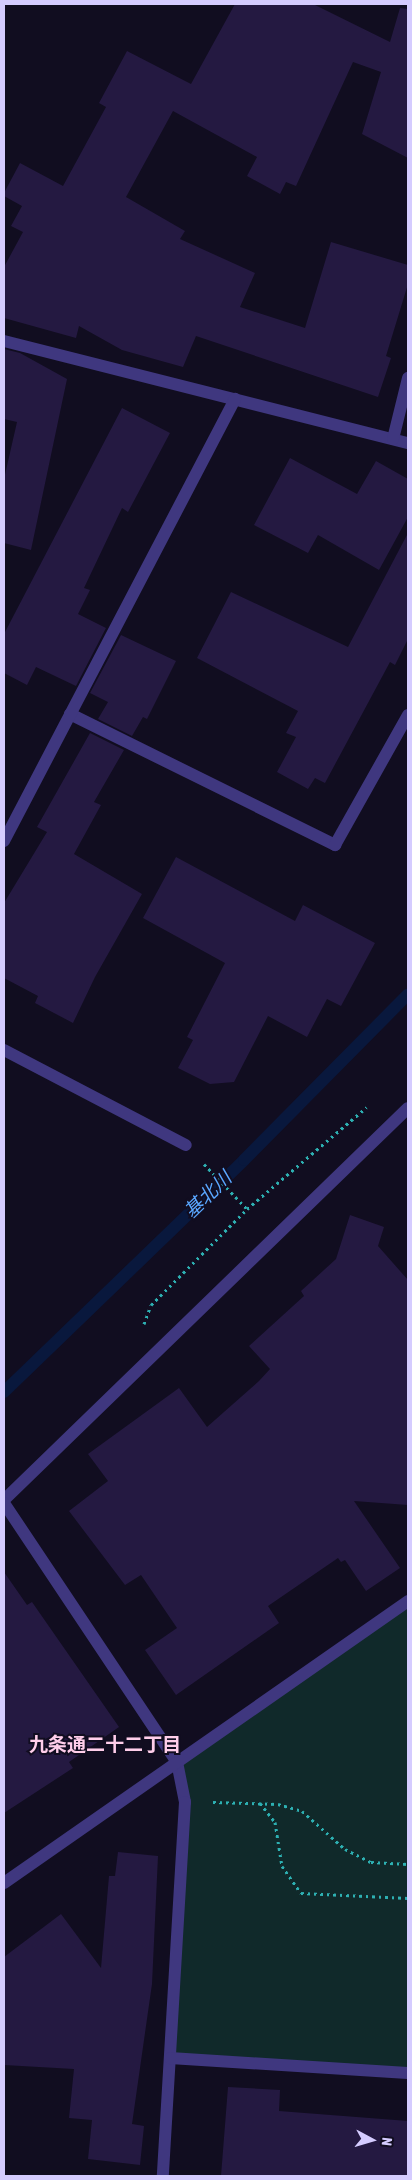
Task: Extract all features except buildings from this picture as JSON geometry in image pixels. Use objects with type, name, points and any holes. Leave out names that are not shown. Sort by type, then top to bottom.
[{"type":"street","points":[[4,340],[408,443]]},
{"type":"street","points":[[393,439],[408,378]]},
{"type":"street","points":[[4,841],[235,399]]},
{"type":"street","points":[[70,714],[335,845],[408,715]]},
{"type":"street","points":[[4,1050],[186,1145]]},
{"type":"street","points":[[163,2176],[185,1802],[177,1762],[4,1502],[408,1108]]},
{"type":"street","points":[[4,1883],[408,1601]]},
{"type":"street","points":[[170,2058],[408,2073]]},
{"type":"path","points":[[140,1332],[152,1305],[247,1209],[359,1110],[376,1102]]},
{"type":"path","points":[[186,1145],[247,1209]]},
{"type":"path","points":[[185,1802],[260,1803],[302,1810],[345,1849],[372,1862],[408,1864]]},
{"type":"path","points":[[260,1803],[275,1822],[282,1866],[301,1893],[408,1898]]},
{"type":"green space","points":[[408,1601],[408,2073],[170,2058],[185,1802],[177,1762]]},
{"type":"waterway","name":"基北川","points":[[4,1392],[244,1160],[408,994]]},
{"type":"district","name":"九条通二十二丁目","points":[[105,1745]]}]
